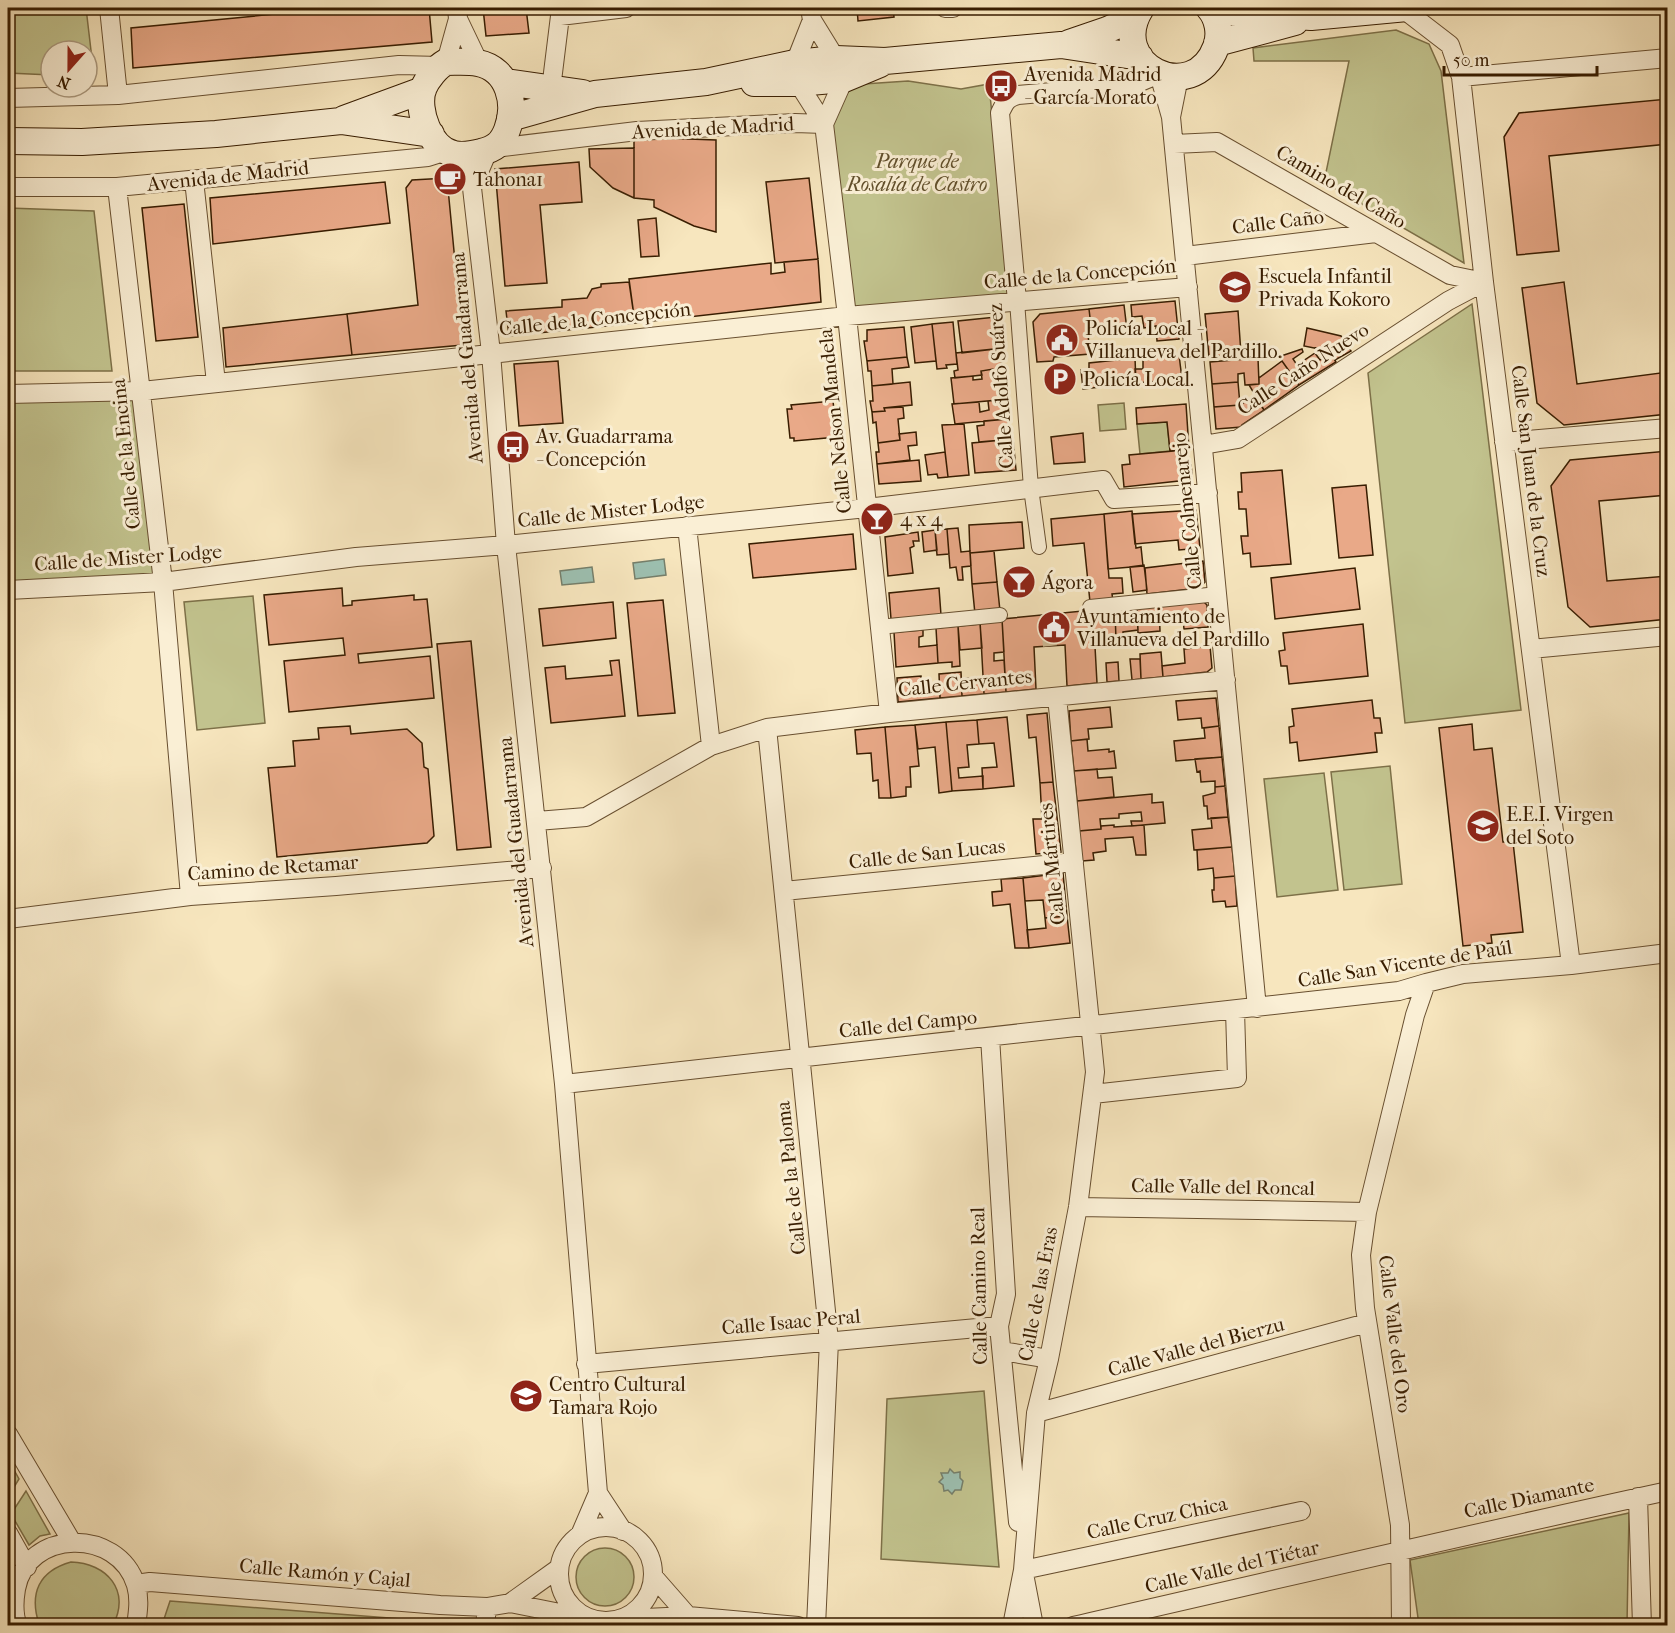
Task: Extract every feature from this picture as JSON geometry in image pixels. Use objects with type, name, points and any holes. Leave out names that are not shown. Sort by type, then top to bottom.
[{"type":"main road","points":[[1217,43],[1311,17],[1407,8]]},
{"type":"main road","points":[[1139,12],[1132,38],[1159,69],[1192,73],[1204,66],[1212,56],[1217,43],[1218,32],[1210,9],[1311,17]]},
{"type":"main road","name":"Avenida de Madrid","points":[[510,118],[595,94],[840,69],[885,61],[1060,45],[1107,30],[1139,12]]},
{"type":"main road","name":"Avenida de Madrid","points":[[1060,45],[1159,69]]},
{"type":"main road","points":[[340,121],[476,154],[492,150],[503,138],[510,118],[510,99],[506,82],[490,68],[480,63],[443,64],[423,90],[421,105],[424,122],[444,146]]},
{"type":"main road","name":"Avenida de Madrid","points":[[506,82],[595,94]]},
{"type":"main road","points":[[8,141],[82,142],[216,134],[340,121],[423,90]]},
{"type":"street","points":[[109,8],[118,95]]},
{"type":"street","points":[[551,89],[560,16],[626,8]]},
{"type":"street","points":[[945,8],[953,8]]},
{"type":"street","name":"Calle San Juan de la Cruz","points":[[1402,8],[1450,45],[1461,77],[1484,282],[1571,965]]},
{"type":"street","points":[[8,98],[118,95],[399,65],[443,64],[457,13]]},
{"type":"street","points":[[457,13],[480,63]]},
{"type":"street","points":[[811,14],[840,69],[824,124]]},
{"type":"street","points":[[811,14],[797,73],[824,124]]},
{"type":"street","points":[[1461,77],[1668,58]]},
{"type":"street","name":"Calle Adolfo Suárez","points":[[1039,547],[1031,488],[1000,113],[1004,102],[1009,97],[1133,85],[1159,69]]},
{"type":"street","name":"Calle Colmenarejo","points":[[1159,69],[1171,117],[1174,144],[1257,1008]]},
{"type":"street","name":"Avenida de Madrid","points":[[492,150],[637,131],[795,123],[824,124]]},
{"type":"street","name":"Calle Nelson Mandela","points":[[824,124],[847,316],[889,713]]},
{"type":"street","name":"Camino del Caño","points":[[1174,144],[1217,142],[1450,275],[1484,282]]},
{"type":"street","name":"Avenida de Madrid","points":[[8,187],[117,187],[194,180],[428,157],[444,146]]},
{"type":"street","name":"Avenida del Guadarrama","points":[[444,146],[472,188],[491,353],[506,545],[564,1084],[598,1493],[623,1531]]},
{"type":"street","name":"Avenida del Guadarrama","points":[[472,188],[492,150]]},
{"type":"street","points":[[194,180],[216,383]]},
{"type":"street","name":"Calle de la Encina","points":[[117,187],[163,582],[190,896]]},
{"type":"street","name":"Calle Caño","points":[[1185,256],[1376,233]]},
{"type":"street","name":"Calle Caño Nuevo","points":[[1203,445],[1238,439],[1448,301],[1484,282]]},
{"type":"street","name":"Calle de la Concepción","points":[[8,394],[142,391],[847,316],[1188,287]]},
{"type":"street","points":[[1504,442],[1668,428]]},
{"type":"street","name":"Calle de Mister Lodge","points":[[8,590],[163,582],[356,557],[506,545],[867,508],[1103,480],[1114,499],[1208,493]]},
{"type":"street","points":[[687,526],[711,746]]},
{"type":"street","points":[[1090,607],[1218,594]]},
{"type":"street","points":[[879,627],[1000,615]]},
{"type":"street","points":[[1531,649],[1668,636]]},
{"type":"street","name":"Calle Cervantes","points":[[537,821],[586,817],[711,746],[767,728],[889,713],[1227,680]]},
{"type":"street","name":"Calle Mártires","points":[[1057,697],[1090,1026]]},
{"type":"street","name":"Calle de la Paloma","points":[[767,728],[829,1341],[816,1626]]},
{"type":"street","name":"Calle de San Lucas","points":[[784,891],[1074,862]]},
{"type":"street","name":"Camino de Retamar","points":[[8,918],[190,896],[542,868]]},
{"type":"street","name":"Calle San Vicente de Paúl","points":[[1257,1008],[1399,991],[1463,974],[1571,965],[1668,953]]},
{"type":"street","name":"Calle Valle del Oro","points":[[1401,1626],[1400,1525],[1367,1323],[1361,1255],[1367,1212],[1415,1015],[1426,983]]},
{"type":"street","name":"Calle del Campo","points":[[564,1084],[1257,1008]]},
{"type":"street","points":[[1093,1094],[1237,1078],[1235,1010]]},
{"type":"street","name":"Calle de las Eras","points":[[1023,1570],[1036,1413],[1049,1359],[1078,1207],[1093,1094],[1095,1072],[1090,1026]]},
{"type":"street","name":"Calle Camino Real","points":[[990,1037],[1006,1293],[999,1326],[1023,1570],[1034,1626]]},
{"type":"street","name":"Calle Valle del Roncal","points":[[1078,1207],[1367,1212]]},
{"type":"street","name":"Calle Valle del Bierzu","points":[[1036,1413],[1367,1323]]},
{"type":"street","name":"Calle Isaac Peral","points":[[586,1364],[999,1326]]},
{"type":"street","points":[[1002,1351],[1049,1359]]},
{"type":"street","points":[[8,1434],[72,1542]]},
{"type":"street","name":"Calle Diamante","points":[[1400,1551],[1451,1537],[1668,1491]]},
{"type":"street","name":"Avenida del Guadarrama","points":[[580,1534],[598,1493]]},
{"type":"street","points":[[1638,1497],[1642,1626]]},
{"type":"street","name":"Calle Cruz Chica","points":[[1023,1570],[1301,1510]]},
{"type":"street","points":[[622,1619],[634,1612],[651,1590],[653,1576],[651,1562],[645,1549],[636,1538],[623,1531],[601,1527],[580,1534],[563,1555],[559,1568],[560,1584],[566,1599],[576,1611],[590,1618],[606,1621],[688,1616],[798,1626]]},
{"type":"street","points":[[8,1533],[27,1567]]},
{"type":"street","points":[[18,1626],[14,1602],[17,1583],[27,1567],[46,1550],[72,1542],[88,1543],[104,1548],[117,1557],[129,1570],[136,1584],[139,1605],[135,1626]]},
{"type":"street","name":"Calle Valle del Tiétar","points":[[1073,1626],[1400,1551]]},
{"type":"street","name":"Calle Ramón y Cajal","points":[[510,1603],[559,1568]]},
{"type":"street","name":"Calle Camino Real","points":[[1012,1626],[1023,1570]]},
{"type":"street","points":[[653,1576],[688,1616]]},
{"type":"street","name":"Calle Ramón y Cajal","points":[[136,1584],[150,1582],[440,1605],[487,1607],[510,1603],[590,1618]]},
{"type":"street","points":[[485,1626],[487,1607]]},
{"type":"green space","points":[[8,8],[86,8],[90,39],[39,39],[39,74],[8,73]]},
{"type":"green space","points":[[1396,30],[1429,44],[1441,71],[1464,263],[1324,182],[1349,61],[1254,61],[1253,48]]},
{"type":"green space","name":"Parque de Rosalía de Castro","points":[[908,81],[961,89],[989,84],[1009,294],[853,309],[831,129],[849,85]]},
{"type":"green space","points":[[8,208],[94,211],[112,371],[8,371]]},
{"type":"green space","points":[[1472,304],[1521,710],[1405,723],[1368,373]]},
{"type":"green space","points":[[142,391],[163,582],[8,590],[8,394]]},
{"type":"green space","points":[[1124,403],[1126,429],[1100,431],[1098,405]]},
{"type":"green space","points":[[1167,422],[1170,451],[1140,454],[1137,424]]},
{"type":"green space","points":[[253,596],[265,723],[197,730],[184,602]]},
{"type":"green space","points":[[1390,766],[1402,884],[1344,890],[1331,772]]},
{"type":"green space","points":[[1324,773],[1338,890],[1277,897],[1264,779]]},
{"type":"green space","points":[[984,1391],[999,1567],[881,1559],[887,1399]]},
{"type":"green space","points":[[8,1459],[19,1479],[8,1497]]},
{"type":"green space","points":[[26,1491],[50,1534],[40,1536],[29,1545],[11,1514]]},
{"type":"green space","points":[[1629,1513],[1627,1625],[1419,1625],[1410,1560]]},
{"type":"green space","points":[[599,1548],[611,1548],[626,1556],[634,1571],[634,1583],[626,1598],[611,1606],[599,1606],[584,1598],[576,1583],[576,1571],[584,1556]]},
{"type":"green space","points":[[71,1562],[95,1567],[112,1581],[119,1601],[118,1613],[113,1625],[39,1624],[35,1602],[39,1585],[51,1571]]},
{"type":"green space","points":[[170,1601],[467,1624],[162,1625]]},
{"type":"shaded area","points":[[664,559],[666,575],[635,579],[633,563]]},
{"type":"shaded area","points":[[592,567],[594,582],[562,585],[560,571]]},
{"type":"shaded area","points":[[950,1469],[954,1473],[960,1472],[960,1478],[963,1481],[961,1490],[955,1490],[952,1494],[948,1490],[944,1491],[943,1485],[939,1482],[943,1478],[941,1473],[948,1473]]},
{"type":"building","points":[[141,8],[176,8],[142,12]]},
{"type":"building","points":[[338,8],[429,8],[432,42],[133,68],[131,28]]},
{"type":"building","points":[[483,8],[526,8],[529,33],[486,36]]},
{"type":"building","points":[[857,8],[893,8],[894,17],[858,21]]},
{"type":"building","points":[[1668,99],[1668,144],[1549,156],[1559,251],[1517,255],[1504,137],[1519,113]]},
{"type":"building","points":[[634,137],[716,140],[716,232],[694,226],[654,207],[654,200],[634,198]]},
{"type":"building","points":[[634,148],[634,198],[613,188],[590,167],[589,149]]},
{"type":"building","points":[[579,162],[582,202],[540,205],[547,283],[505,286],[495,169]]},
{"type":"building","points":[[447,178],[463,345],[352,355],[347,314],[418,305],[406,188],[412,180]]},
{"type":"building","points":[[809,178],[818,259],[775,263],[766,182]]},
{"type":"building","points":[[385,182],[390,223],[213,244],[210,198]]},
{"type":"building","points":[[184,204],[198,337],[156,341],[142,208]]},
{"type":"building","points":[[656,218],[659,256],[641,257],[638,220]]},
{"type":"building","points":[[818,259],[821,302],[635,323],[629,279],[771,263],[771,274],[785,272],[784,262]]},
{"type":"building","points":[[629,282],[635,323],[509,336],[506,311],[562,307],[562,300],[587,298],[592,289],[601,287],[601,284]]},
{"type":"building","points":[[1564,282],[1577,384],[1668,372],[1668,414],[1564,425],[1537,403],[1522,288]]},
{"type":"building","points":[[1175,301],[1179,339],[1157,341],[1156,326],[1144,328],[1142,316],[1132,317],[1131,305]]},
{"type":"building","points":[[1124,305],[1127,330],[1108,332],[1107,324],[1091,326],[1089,309]]},
{"type":"building","name":"Policía Local - Villanueva del Pardillo.","points":[[1089,309],[1091,326],[1087,325],[1090,354],[1054,357],[1053,361],[1037,362],[1033,322],[1040,314]]},
{"type":"building","points":[[1238,311],[1241,354],[1209,357],[1205,314]]},
{"type":"building","points":[[347,314],[352,355],[226,367],[223,328]]},
{"type":"building","points":[[996,317],[998,338],[1002,338],[1003,348],[962,353],[958,321]]},
{"type":"building","points":[[953,322],[957,364],[937,369],[932,324]]},
{"type":"building","points":[[932,324],[936,361],[915,363],[911,327]]},
{"type":"building","points":[[904,327],[907,357],[867,361],[864,341],[867,341],[867,330]]},
{"type":"building","points":[[1307,328],[1341,336],[1351,351],[1335,360],[1329,351],[1304,346]]},
{"type":"building","points":[[1003,348],[1004,358],[1001,358],[1003,378],[994,379],[993,369],[981,371],[982,375],[955,378],[954,371],[958,370],[956,353]]},
{"type":"building","points":[[1316,348],[1329,351],[1336,362],[1299,385],[1281,356],[1302,349],[1303,352],[1293,359],[1297,365],[1315,353],[1320,360],[1322,359]]},
{"type":"building","points":[[1179,355],[1182,379],[1136,383],[1135,369],[1143,369],[1143,358]]},
{"type":"building","points":[[907,357],[909,367],[892,369],[893,384],[872,386],[871,371],[868,371],[867,361]]},
{"type":"building","points":[[1135,358],[1136,383],[1083,389],[1081,370],[1089,369],[1089,363]]},
{"type":"building","points":[[1258,358],[1259,384],[1245,385],[1244,373],[1238,374],[1238,382],[1212,384],[1210,362]]},
{"type":"building","points":[[558,361],[563,423],[519,426],[514,364]]},
{"type":"building","points":[[1282,361],[1299,385],[1264,410],[1249,385],[1259,384],[1259,378]]},
{"type":"building","points":[[993,369],[994,379],[1003,378],[1004,389],[1007,389],[1009,399],[954,404],[951,378],[973,376],[973,380],[982,379],[981,371]]},
{"type":"building","points":[[910,382],[912,405],[884,408],[885,411],[872,412],[870,401],[873,401],[872,386]]},
{"type":"building","points":[[1238,382],[1240,405],[1214,407],[1212,384]]},
{"type":"building","points":[[1254,396],[1264,410],[1242,427],[1216,429],[1214,407],[1240,405]]},
{"type":"building","points":[[1009,399],[1010,408],[1006,409],[1007,419],[955,424],[952,404],[979,402],[980,412],[989,410],[988,401]]},
{"type":"building","points":[[833,401],[837,437],[794,441],[794,438],[790,438],[787,409],[792,409],[791,405]]},
{"type":"building","points":[[1186,404],[1189,449],[1170,451],[1167,422],[1137,424],[1136,408]]},
{"type":"building","points":[[903,407],[904,418],[898,419],[900,440],[878,443],[876,422],[873,423],[872,412],[885,411],[884,408]]},
{"type":"building","points":[[1007,419],[1013,439],[979,442],[977,426],[984,425],[984,421]]},
{"type":"building","points":[[964,424],[969,475],[948,477],[942,425]]},
{"type":"building","points":[[916,432],[917,445],[908,446],[910,460],[877,464],[878,443],[900,440],[899,434]]},
{"type":"building","points":[[1083,433],[1085,462],[1054,464],[1051,437]]},
{"type":"building","points":[[1013,439],[1016,470],[975,473],[972,443]]},
{"type":"building","points":[[1185,450],[1186,461],[1191,465],[1192,474],[1188,480],[1124,487],[1122,465],[1130,464],[1129,455]]},
{"type":"building","points":[[1668,451],[1668,495],[1599,501],[1607,581],[1668,576],[1668,619],[1590,627],[1568,607],[1551,486],[1570,460]]},
{"type":"building","points":[[945,452],[948,477],[938,478],[937,474],[928,475],[925,455]]},
{"type":"building","points":[[919,460],[921,481],[879,484],[877,464]]},
{"type":"building","points":[[1282,470],[1291,564],[1251,567],[1250,553],[1243,554],[1241,536],[1248,536],[1246,509],[1239,509],[1238,492],[1242,492],[1241,473]]},
{"type":"building","points":[[1366,485],[1373,555],[1339,558],[1332,488]]},
{"type":"building","points":[[1196,510],[1200,548],[1179,550],[1178,540],[1135,544],[1132,514]]},
{"type":"building","points":[[1132,511],[1136,548],[1141,547],[1143,566],[1108,569],[1104,514]]},
{"type":"building","points":[[1104,514],[1109,578],[1122,578],[1123,593],[1112,594],[1113,601],[1090,602],[1084,543],[1053,546],[1051,519]]},
{"type":"building","points":[[1022,522],[1024,548],[970,553],[969,525]]},
{"type":"building","points":[[958,528],[961,552],[970,551],[971,566],[962,567],[963,580],[958,580],[956,567],[950,568],[947,529]]},
{"type":"building","points":[[947,529],[949,554],[937,555],[935,530]]},
{"type":"building","points":[[935,530],[937,550],[924,552],[922,532]]},
{"type":"building","points":[[918,532],[919,541],[913,541],[914,546],[910,548],[913,573],[888,576],[885,537]]},
{"type":"building","points":[[853,534],[856,569],[753,578],[749,544]]},
{"type":"building","points":[[994,551],[997,582],[972,584],[970,553]]},
{"type":"building","points":[[1203,561],[1205,582],[1199,588],[1147,594],[1145,568]]},
{"type":"building","points":[[1144,565],[1147,590],[1133,592],[1130,567]]},
{"type":"building","points":[[1355,568],[1360,609],[1275,619],[1271,578]]},
{"type":"building","points":[[997,582],[1000,611],[975,614],[972,584]]},
{"type":"building","points":[[342,588],[343,606],[352,605],[352,601],[414,595],[414,600],[427,599],[432,647],[358,654],[359,663],[430,656],[434,698],[289,712],[284,661],[345,655],[343,638],[269,645],[264,595]]},
{"type":"building","points":[[939,588],[941,615],[891,619],[889,593]]},
{"type":"building","points":[[663,600],[675,713],[638,716],[627,603]]},
{"type":"building","points":[[613,602],[616,638],[543,646],[539,609]]},
{"type":"building","points":[[1204,602],[1207,605],[1208,627],[1184,629],[1183,620],[1160,622],[1159,606]]},
{"type":"building","points":[[1159,606],[1160,631],[1138,633],[1137,608]]},
{"type":"building","points":[[1137,608],[1138,630],[1123,632],[1123,639],[1116,640],[1115,611]]},
{"type":"building","points":[[1093,610],[1097,683],[1067,686],[1065,645],[1034,647],[1036,689],[1006,692],[1002,619]]},
{"type":"building","points":[[1115,611],[1116,640],[1107,640],[1108,647],[1095,648],[1093,613]]},
{"type":"building","points":[[1002,619],[1004,652],[994,653],[994,661],[1004,660],[1006,692],[984,694],[980,621]]},
{"type":"building","points":[[980,624],[982,648],[960,650],[958,626]]},
{"type":"building","points":[[1363,624],[1368,676],[1289,684],[1287,666],[1281,666],[1279,651],[1285,650],[1283,633]]},
{"type":"building","points":[[958,626],[960,666],[952,667],[952,662],[938,663],[936,628]]},
{"type":"building","points":[[923,630],[923,636],[919,637],[919,647],[937,645],[938,663],[896,667],[894,632]]},
{"type":"building","points":[[471,641],[491,847],[457,850],[437,644]]},
{"type":"building","points":[[1210,646],[1212,668],[1207,672],[1163,677],[1162,666],[1185,663],[1184,649]]},
{"type":"building","points":[[1161,652],[1163,677],[1141,679],[1140,654]]},
{"type":"building","points":[[1130,659],[1140,659],[1141,679],[1132,680]]},
{"type":"building","points":[[619,660],[625,716],[551,723],[545,668],[565,666],[566,679],[612,675],[610,661]]},
{"type":"building","points":[[1118,662],[1119,681],[1107,682],[1106,663]]},
{"type":"building","points":[[961,672],[962,696],[940,698],[939,674]]},
{"type":"building","points":[[921,676],[922,693],[940,691],[940,698],[898,702],[897,678]]},
{"type":"building","points":[[983,677],[984,694],[962,696],[961,679]]},
{"type":"building","points":[[1216,698],[1219,726],[1202,728],[1201,718],[1178,720],[1176,701]]},
{"type":"building","points":[[1372,700],[1374,718],[1380,718],[1382,733],[1375,733],[1377,752],[1299,761],[1297,742],[1290,743],[1289,727],[1294,726],[1292,709]]},
{"type":"building","points":[[1110,707],[1112,727],[1088,729],[1089,739],[1071,741],[1069,711]]},
{"type":"building","points":[[1047,713],[1053,782],[1040,783],[1036,737],[1029,738],[1027,715]]},
{"type":"building","points":[[1007,717],[1014,786],[983,789],[982,768],[997,767],[994,743],[979,744],[977,720]]},
{"type":"building","points":[[977,720],[979,744],[967,745],[969,767],[958,768],[959,778],[983,776],[983,789],[952,791],[946,722]]},
{"type":"building","points":[[946,722],[952,791],[939,793],[935,747],[918,749],[915,725]]},
{"type":"building","points":[[1472,724],[1474,750],[1492,748],[1503,842],[1513,842],[1523,932],[1491,935],[1492,943],[1463,946],[1439,728]]},
{"type":"building","points":[[915,725],[919,766],[910,767],[911,787],[906,787],[906,796],[891,798],[885,727]]},
{"type":"building","points":[[350,726],[351,734],[407,729],[422,743],[424,767],[428,769],[434,836],[427,843],[277,857],[268,768],[295,766],[293,741],[319,739],[318,728]]},
{"type":"building","points":[[1219,726],[1222,757],[1176,761],[1174,741],[1205,738],[1204,728]]},
{"type":"building","points":[[885,727],[891,798],[879,798],[878,780],[873,781],[871,753],[857,754],[855,730]]},
{"type":"building","points":[[1087,739],[1088,751],[1109,749],[1109,752],[1114,751],[1116,768],[1074,771],[1071,741]]},
{"type":"building","points":[[1222,757],[1225,786],[1215,787],[1215,781],[1201,782],[1200,771],[1197,772],[1195,759]]},
{"type":"building","points":[[1097,769],[1098,778],[1112,777],[1114,797],[1077,801],[1074,771]]},
{"type":"building","points":[[1053,782],[1061,852],[1036,854],[1033,819],[1042,819],[1040,783]]},
{"type":"building","points":[[1225,786],[1228,817],[1208,819],[1203,796],[1215,793],[1215,787]]},
{"type":"building","points":[[1152,794],[1152,803],[1163,802],[1165,823],[1132,826],[1131,821],[1142,821],[1141,812],[1119,814],[1119,818],[1100,819],[1101,829],[1079,831],[1077,801]]},
{"type":"building","points":[[1228,817],[1232,847],[1194,850],[1192,830],[1212,828],[1211,818]]},
{"type":"building","points":[[1114,825],[1114,827],[1144,825],[1146,855],[1136,855],[1133,837],[1105,839],[1106,851],[1093,853],[1094,860],[1082,861],[1079,831]]},
{"type":"building","points":[[1232,847],[1235,876],[1214,878],[1213,868],[1198,870],[1197,850]]},
{"type":"building","points":[[1063,873],[1067,916],[1045,918],[1043,900],[1025,901],[1023,878]]},
{"type":"building","points":[[1235,876],[1237,906],[1226,907],[1225,901],[1213,902],[1214,878]]},
{"type":"building","points":[[1023,878],[1029,948],[1015,948],[1010,904],[993,906],[992,892],[1002,891],[1001,879]]},
{"type":"building","points":[[1067,916],[1070,943],[1029,948],[1027,930],[1046,928],[1045,918]]},
{"type":"tunnel","points":[[1047,615],[1050,646]]},
{"type":"place","name":"Avenida Madrid - García Morato","points":[[1001,86]]},
{"type":"place","name":"Tahona1","points":[[450,179]]},
{"type":"place","name":"Escuela Infantil Privada Kokoro","points":[[1235,287]]},
{"type":"place","name":"Policía Local - Villanueva del Pardillo.","points":[[1062,340]]},
{"type":"place","name":"Policía Local.","points":[[1060,379]]},
{"type":"place","name":"Av. Guadarrama - Concepción","points":[[513,447]]},
{"type":"place","name":"4 x 4","points":[[877,519]]},
{"type":"place","name":"Ágora","points":[[1019,582]]},
{"type":"place","name":"Ayuntamiento de Villanueva del Pardillo","points":[[1054,627]]},
{"type":"place","name":"E.E.I. Virgen del Soto","points":[[1483,826]]},
{"type":"place","name":"Centro Cultural Tamara Rojo","points":[[526,1396]]}]
